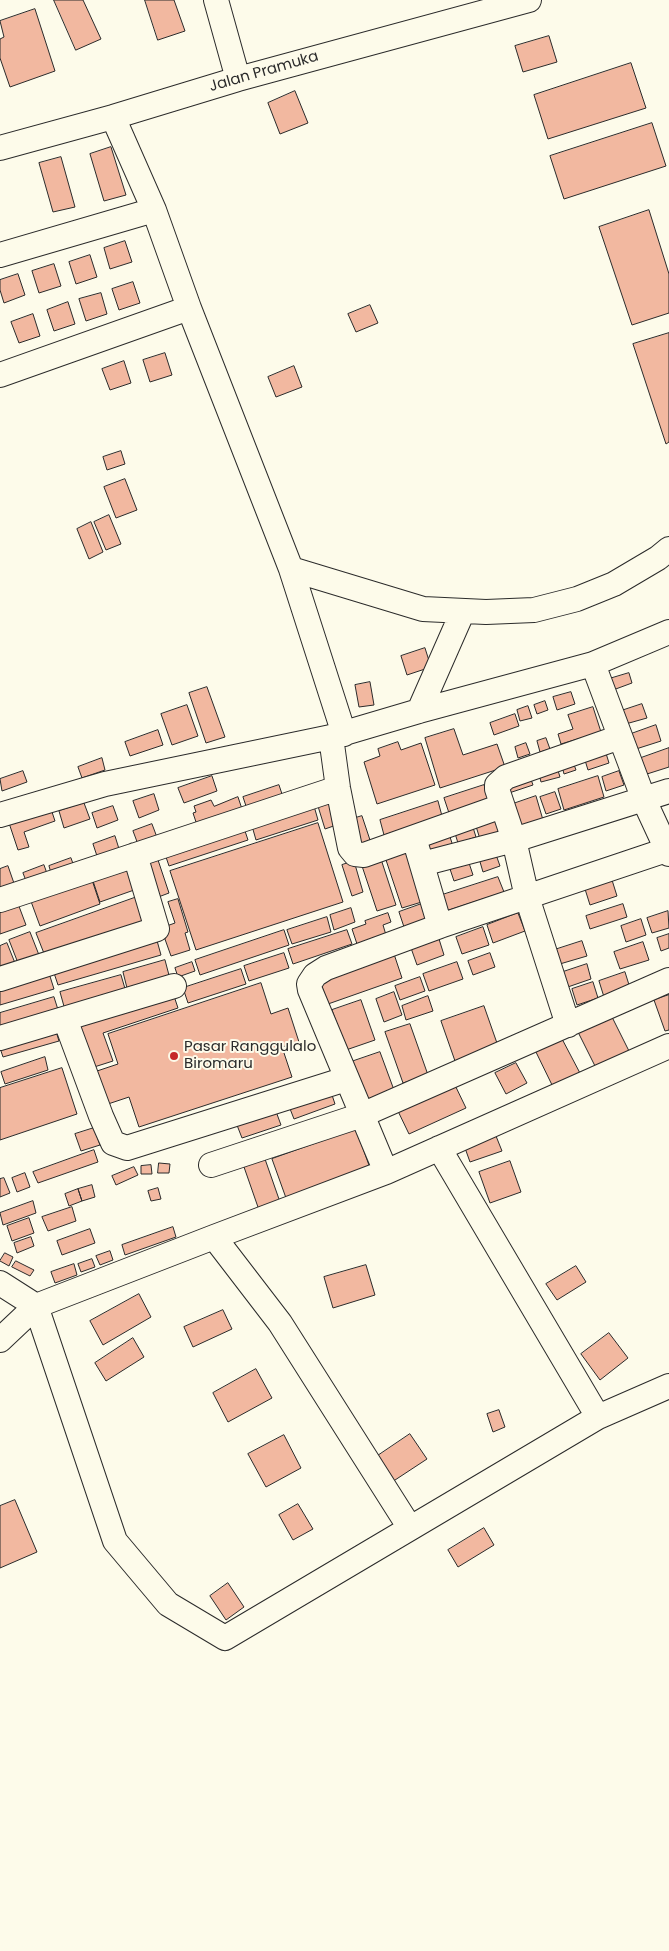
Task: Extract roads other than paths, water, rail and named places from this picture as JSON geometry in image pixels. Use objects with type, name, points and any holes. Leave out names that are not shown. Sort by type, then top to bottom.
[{"type":"street","points":[[216,0],[238,78]]},
{"type":"street","name":"Jalan Pramuka","points":[[0,148],[113,117],[238,78],[529,0]]},
{"type":"street","points":[[113,117],[154,210],[189,308],[291,569],[338,736],[338,788],[350,848],[356,854],[364,854],[502,806]]},
{"type":"street","points":[[0,255],[154,210]]},
{"type":"street","points":[[0,375],[189,308]]},
{"type":"street","points":[[291,569],[423,609],[486,612],[534,610],[577,599],[614,584],[658,558],[669,549]]},
{"type":"street","points":[[419,711],[463,611]]},
{"type":"street","points":[[0,815],[105,784],[338,736],[419,711],[593,664],[669,632]]},
{"type":"street","points":[[386,1172],[346,1079],[309,984],[315,975],[326,968],[440,926],[668,851],[644,800],[593,664]]},
{"type":"street","points":[[568,1025],[527,897],[514,840],[497,789],[502,780],[620,737]]},
{"type":"street","points":[[0,900],[338,788]]},
{"type":"street","points":[[422,864],[514,840],[644,800],[669,790]]},
{"type":"street","points":[[414,836],[440,926]]},
{"type":"street","points":[[0,979],[157,929],[135,854]]},
{"type":"street","points":[[211,1165],[362,1115],[669,980]]},
{"type":"street","points":[[0,1038],[174,986]]},
{"type":"street","points":[[65,1019],[113,1143],[127,1148],[346,1079]]},
{"type":"street","points":[[0,1340],[36,1306],[214,1236],[386,1172],[669,1046]]},
{"type":"street","points":[[438,1148],[598,1417]]},
{"type":"street","points":[[214,1236],[280,1323],[410,1528]]},
{"type":"street","points":[[0,1283],[36,1306],[116,1541],[168,1604],[225,1638],[598,1417],[669,1386]]},
{"type":"place","name":"Pasar Ranggulalo Biromaru","points":[[174,1056]]}]
